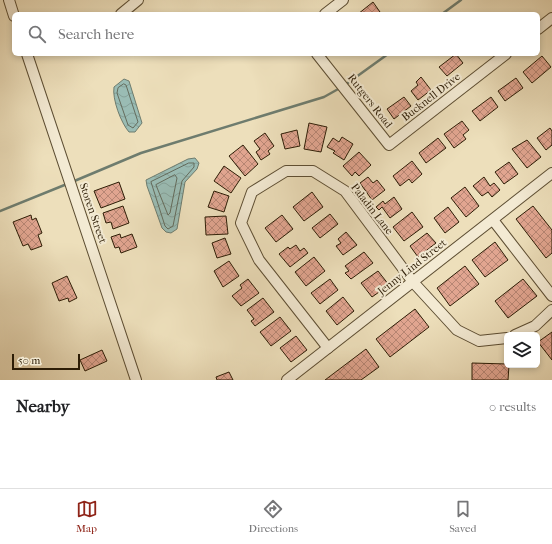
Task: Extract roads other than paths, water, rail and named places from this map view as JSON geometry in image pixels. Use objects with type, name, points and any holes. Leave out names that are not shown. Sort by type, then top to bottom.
[{"type":"street","points":[[9,0],[13,12]]},
{"type":"street","points":[[123,12],[138,0]]},
{"type":"street","points":[[328,12],[343,0]]},
{"type":"street","points":[[540,27],[552,18]]},
{"type":"street","name":"Storen Street","points":[[28,56],[136,380]]},
{"type":"street","name":"Rutgers Road","points":[[319,56],[389,145]]},
{"type":"street","name":"Bucknell Drive","points":[[389,145],[503,56]]},
{"type":"street","name":"Paladin Lane","points":[[328,348],[259,260],[241,224],[252,192],[286,171],[313,171],[344,191],[413,282],[457,330],[479,341],[504,338]]},
{"type":"street","name":"Jenny Lind Street","points":[[287,380],[552,173]]},
{"type":"street","points":[[493,220],[552,296]]},
{"type":"street","points":[[522,332],[535,326],[552,310]]},
{"type":"water","points":[[124,79],[129,81],[142,123],[135,132],[129,132],[126,128],[114,98],[114,87]]},
{"type":"water","points":[[195,158],[199,163],[197,169],[185,182],[177,229],[171,233],[166,232],[162,228],[146,180],[188,159]]},
{"type":"waterway","points":[[445,12],[461,0]]},
{"type":"waterway","points":[[345,85],[385,56]]},
{"type":"waterway","points":[[72,182],[141,153],[324,97],[340,88]]},
{"type":"waterway","points":[[0,211],[67,184]]}]
